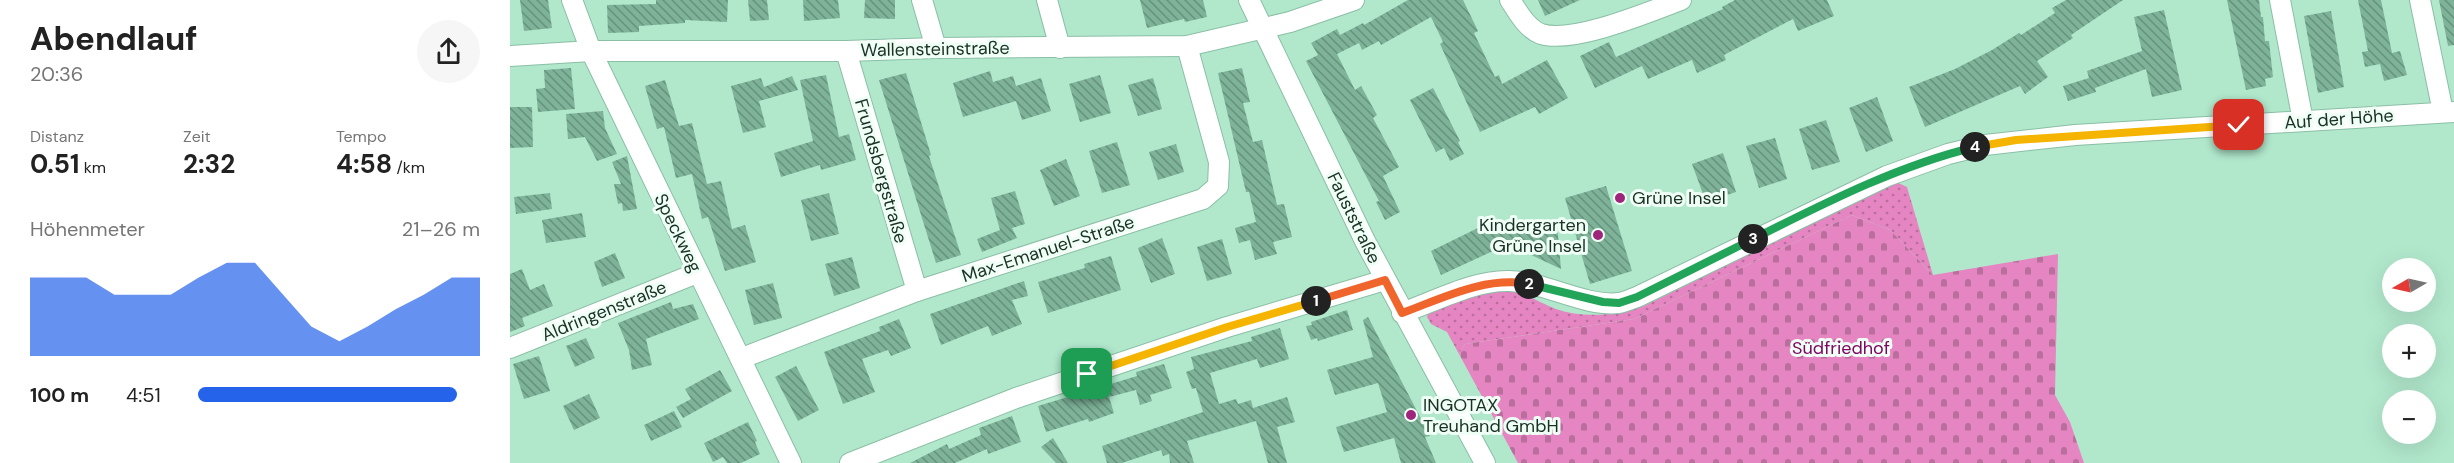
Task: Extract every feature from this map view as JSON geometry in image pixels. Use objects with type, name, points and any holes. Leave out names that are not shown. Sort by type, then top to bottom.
[{"type":"street","name":"Speckweg","points":[[572,0],[591,51],[791,463]]},
{"type":"street","points":[[922,0],[936,48]]},
{"type":"street","points":[[1047,0],[1060,48]]},
{"type":"street","name":"Fauststraße","points":[[1249,0],[1385,280],[1485,463]]},
{"type":"street","name":"Wallensteinstraße","points":[[510,56],[591,51],[846,51],[1187,46],[1262,30],[1354,0]]},
{"type":"street","points":[[1510,0],[1521,18],[1539,33],[1558,37],[1622,22],[1682,0]]},
{"type":"street","points":[[2280,0],[2303,121]]},
{"type":"street","points":[[2420,0],[2449,112]]},
{"type":"street","name":"Max-Emanuel-Straße","points":[[742,358],[917,291],[1203,199],[1218,186],[1219,162],[1187,46]]},
{"type":"street","name":"Frundsbergstraße","points":[[846,51],[917,291]]},
{"type":"street","name":"Auf der Höhe","points":[[1402,313],[1467,289],[1508,281],[1545,287],[1594,300],[1619,303],[1637,297],[1887,176],[1948,154],[1985,145],[2075,135],[2449,112]]},
{"type":"street","name":"Aldringenstraße","points":[[510,348],[697,273]]},
{"type":"street","points":[[850,463],[1016,398],[1227,327],[1385,280]]},
{"type":"green space","points":[[1896,182],[1907,187],[1933,275],[1890,230],[1852,215],[1634,319],[1465,344],[1459,354],[1447,332],[1431,324],[1427,317],[1428,312],[1498,289],[1514,291],[1556,309],[1578,314],[1611,314],[1644,306]]},
{"type":"green space","name":"Südfriedhof","points":[[1852,215],[1890,230],[1933,275],[2058,254],[2055,395],[2070,422],[2084,463],[1518,463],[1459,354],[1465,344],[1634,319]]},
{"type":"building","points":[[520,0],[548,0],[552,28],[524,31]]},
{"type":"building","points":[[656,0],[728,0],[727,22],[685,20],[685,23],[639,26],[639,32],[608,33],[607,5],[656,4]]},
{"type":"building","points":[[748,0],[767,0],[769,20],[750,21]]},
{"type":"building","points":[[803,0],[838,0],[840,18],[804,21]]},
{"type":"building","points":[[865,0],[895,0],[895,19],[864,18]]},
{"type":"building","points":[[1140,0],[1203,0],[1207,17],[1185,22],[1184,19],[1147,28]]},
{"type":"building","points":[[1408,0],[1463,0],[1478,31],[1474,33],[1495,77],[1499,75],[1502,84],[1547,60],[1568,98],[1539,114],[1535,107],[1480,132],[1440,44],[1443,42],[1431,17],[1381,45],[1379,41],[1362,50],[1359,43],[1337,54],[1355,90],[1361,86],[1377,115],[1373,118],[1399,167],[1383,176],[1400,212],[1385,220],[1376,202],[1379,201],[1306,61],[1318,55],[1311,43],[1337,29],[1340,35],[1363,23],[1364,25]]},
{"type":"building","points":[[1538,0],[1580,0],[1545,16]]},
{"type":"building","points":[[1735,0],[1827,0],[1834,16],[1798,31],[1793,19],[1724,55],[1726,60],[1697,73],[1692,60],[1648,79],[1642,66],[1595,88],[1580,56],[1609,42],[1616,57],[1723,9],[1722,7]]},
{"type":"building","points":[[2066,0],[2123,0],[2071,35],[2073,38],[2037,61],[2048,77],[2025,94],[2020,86],[1925,127],[1909,87],[1955,69],[2019,33],[2021,35],[2055,13],[2052,8]]},
{"type":"building","points":[[2227,0],[2259,0],[2265,41],[2269,41],[2273,77],[2265,79],[2266,86],[2246,90]]},
{"type":"building","points":[[2358,0],[2381,0],[2392,53],[2400,51],[2407,75],[2384,81],[2380,64],[2365,67],[2362,52],[2368,51]]},
{"type":"building","points":[[2439,0],[2454,0],[2454,45],[2448,46]]},
{"type":"building","points":[[2164,10],[2182,90],[2152,97],[2146,69],[2095,88],[2096,92],[2068,101],[2063,86],[2089,78],[2087,71],[2142,51],[2134,17]]},
{"type":"building","points":[[2331,11],[2344,87],[2318,93],[2304,16]]},
{"type":"building","points":[[571,68],[575,109],[538,112],[536,89],[545,88],[544,70]]},
{"type":"building","points":[[1242,68],[1250,102],[1243,103],[1253,142],[1262,140],[1277,205],[1284,204],[1292,237],[1273,242],[1277,254],[1255,260],[1250,240],[1239,243],[1235,228],[1256,222],[1249,192],[1246,192],[1218,73]]},
{"type":"building","points":[[990,71],[993,82],[1013,76],[1016,86],[1041,78],[1051,111],[1022,120],[1016,101],[963,117],[953,83]]},
{"type":"building","points":[[906,73],[931,155],[929,156],[961,255],[936,263],[879,80]]},
{"type":"building","points":[[826,75],[839,137],[849,134],[856,160],[821,170],[820,165],[781,177],[774,153],[813,141],[800,80]]},
{"type":"building","points":[[1100,75],[1111,113],[1080,122],[1069,84]]},
{"type":"building","points":[[792,76],[798,90],[759,101],[766,127],[743,133],[731,86],[761,78],[764,87]]},
{"type":"building","points":[[1153,78],[1162,109],[1138,116],[1128,85]]},
{"type":"building","points":[[665,80],[679,126],[692,123],[707,184],[721,181],[732,229],[745,225],[756,262],[725,271],[708,217],[702,219],[692,174],[676,178],[664,127],[657,129],[645,86]]},
{"type":"building","points":[[1433,88],[1460,141],[1458,142],[1464,154],[1450,161],[1444,148],[1436,152],[1410,100]]},
{"type":"building","points":[[1877,97],[1893,141],[1866,152],[1849,108]]},
{"type":"building","points":[[510,107],[532,107],[533,147],[510,148]]},
{"type":"building","points":[[603,111],[605,128],[617,154],[597,161],[585,137],[568,139],[566,114]]},
{"type":"building","points":[[1826,120],[1840,162],[1812,170],[1799,129]]},
{"type":"building","points":[[1775,138],[1787,179],[1759,188],[1746,146]]},
{"type":"building","points":[[1117,142],[1130,185],[1102,193],[1089,151]]},
{"type":"building","points":[[1176,144],[1184,172],[1158,180],[1149,152]]},
{"type":"building","points":[[1723,153],[1736,192],[1706,202],[1692,164]]},
{"type":"building","points":[[627,156],[637,209],[623,211],[622,203],[618,204],[614,184],[621,184],[612,162]]},
{"type":"building","points":[[1066,159],[1080,196],[1054,206],[1040,170]]},
{"type":"building","name":"Kindergarten Grüne Insel","points":[[1606,186],[1632,271],[1590,284],[1565,198]]},
{"type":"building","points":[[1015,191],[1025,224],[1012,228],[1017,238],[982,252],[977,239],[1000,230],[991,198]]},
{"type":"building","points":[[550,193],[552,209],[516,214],[514,197]]},
{"type":"building","points":[[829,193],[839,234],[811,241],[801,200]]},
{"type":"building","points":[[582,213],[586,237],[546,243],[542,220]]},
{"type":"building","points":[[1486,224],[1557,224],[1561,269],[1525,252],[1493,251],[1441,275],[1431,251]]},
{"type":"building","points":[[1162,238],[1175,274],[1151,283],[1138,248]]},
{"type":"building","points":[[1222,239],[1232,274],[1207,281],[1197,247]]},
{"type":"building","points":[[615,253],[625,278],[602,287],[594,262]]},
{"type":"building","points":[[1111,256],[1121,290],[1048,313],[1038,282],[1085,268],[1084,264]]},
{"type":"building","points":[[852,257],[860,288],[834,296],[825,264]]},
{"type":"building","points":[[522,269],[530,290],[544,284],[553,306],[522,318],[525,326],[510,332],[510,274]]},
{"type":"building","points":[[1024,281],[1028,296],[1012,300],[1022,324],[992,336],[988,326],[941,345],[930,314]]},
{"type":"building","points":[[773,283],[782,318],[754,325],[745,290]]},
{"type":"building","points":[[671,302],[673,309],[693,304],[699,319],[646,339],[652,365],[632,370],[629,350],[618,323]]},
{"type":"building","points":[[1347,310],[1353,330],[1318,341],[1317,338],[1311,340],[1306,326],[1312,325],[1311,322]]},
{"type":"building","points":[[1368,317],[1430,436],[1425,437],[1436,463],[1401,463],[1394,438],[1344,452],[1336,427],[1387,412],[1378,383],[1335,395],[1327,370],[1373,357],[1363,320]]},
{"type":"building","points":[[899,319],[911,348],[891,356],[888,350],[862,359],[875,392],[843,404],[824,352],[880,331],[879,327]]},
{"type":"building","points":[[1280,328],[1289,359],[1260,368],[1257,359],[1210,373],[1219,404],[1236,399],[1238,404],[1251,400],[1253,408],[1287,397],[1295,422],[1277,427],[1287,463],[1268,463],[1256,421],[1187,441],[1194,463],[1170,463],[1169,454],[1163,456],[1161,450],[1122,463],[1107,463],[1102,446],[1203,412],[1196,388],[1192,389],[1186,372],[1194,369],[1191,357],[1252,341],[1251,337]]},
{"type":"building","points":[[586,338],[595,358],[575,367],[566,346]]},
{"type":"building","points":[[539,356],[550,391],[524,399],[513,364]]},
{"type":"building","points":[[1164,364],[1172,388],[1150,395],[1152,401],[1140,405],[1136,390],[1109,397],[1114,413],[1089,422],[1088,419],[1046,432],[1038,406],[1137,376],[1136,372]]},
{"type":"building","points":[[796,366],[819,410],[798,421],[775,377]]},
{"type":"building","points":[[720,370],[732,391],[683,418],[676,407],[691,399],[685,389]]},
{"type":"building","points":[[589,394],[600,418],[574,430],[563,406]]},
{"type":"building","points":[[674,411],[682,427],[651,441],[644,425]]},
{"type":"building","points":[[1012,416],[1021,442],[988,454],[987,449],[955,463],[910,463],[947,444],[949,449],[981,435],[979,428]]},
{"type":"building","points":[[748,422],[760,454],[741,463],[727,463],[723,457],[713,462],[704,443]]},
{"type":"building","points":[[1053,438],[1068,463],[1056,463],[1041,447]]},
{"type":"place","name":"Grüne Insel","points":[[1620,198]]},
{"type":"place","name":"Kindergarten Grüne Insel","points":[[1598,235]]},
{"type":"place","name":"INGOTAX Treuhand GmbH","points":[[1411,415]]},
{"type":"route","points":[[1087,374],[1227,327],[1385,280],[1402,313],[1467,289],[1508,281],[1545,287],[1603,302],[1619,303],[1637,297],[1853,190],[1948,154],[2016,140],[2239,125]]}]
